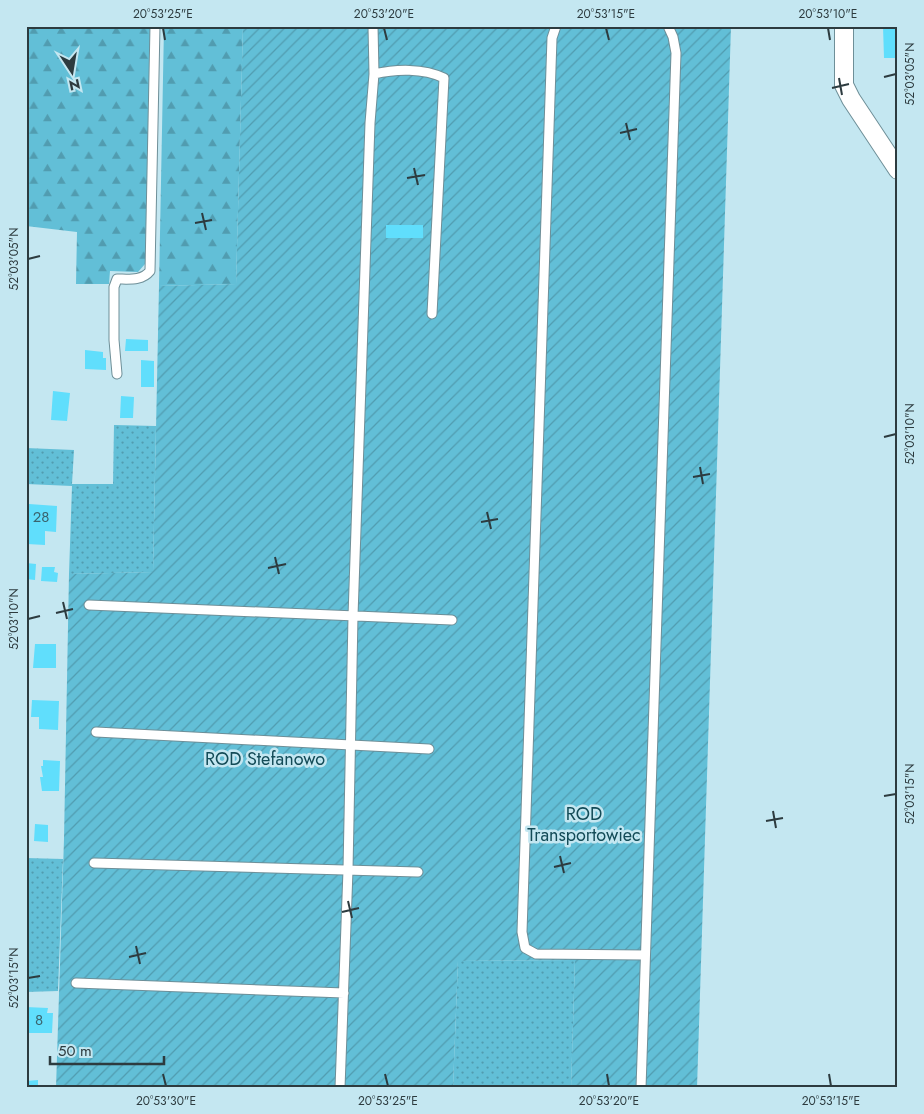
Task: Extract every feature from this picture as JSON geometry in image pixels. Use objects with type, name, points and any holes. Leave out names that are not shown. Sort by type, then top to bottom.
[{"type":"street","points":[[844,26],[844,85],[851,99],[898,170]]},
{"type":"lane","points":[[117,374],[114,340],[114,287],[117,279],[146,277],[150,271],[155,26]]},
{"type":"lane","points":[[340,1088],[348,870],[352,616],[374,74],[373,26]]},
{"type":"lane","points":[[556,26],[552,38],[522,932],[525,948],[536,954],[645,955]]},
{"type":"lane","points":[[641,1088],[676,53],[673,37],[668,26]]},
{"type":"lane","points":[[374,74],[393,70],[434,74],[444,78],[432,314]]},
{"type":"lane","points":[[89,605],[452,620]]},
{"type":"lane","points":[[96,732],[429,750]]},
{"type":"lane","points":[[94,862],[418,872]]},
{"type":"lane","points":[[76,983],[344,993]]},
{"type":"green space","points":[[26,26],[151,27],[145,264],[138,272],[110,271],[109,284],[76,284],[77,232],[26,226]]},
{"type":"green space","points":[[164,26],[243,26],[236,284],[159,286]]},
{"type":"green space","points":[[243,26],[731,26],[697,1088],[571,1088],[575,960],[458,961],[453,1088],[56,1088],[64,839],[69,574],[153,572],[159,286],[236,284]]},
{"type":"green space","points":[[114,425],[156,426],[153,572],[69,574],[72,486],[26,484],[26,448],[74,450],[72,484],[113,484]]},
{"type":"green space","points":[[26,858],[63,859],[58,991],[26,992]]},
{"type":"green space","points":[[575,960],[571,1088],[453,1088],[458,961]]},
{"type":"building","points":[[883,26],[898,26],[898,58],[884,58]]},
{"type":"building","points":[[386,225],[423,225],[423,238],[386,238]]},
{"type":"building","points":[[126,339],[148,340],[148,351],[125,351]]},
{"type":"building","points":[[85,350],[103,352],[103,358],[106,358],[106,370],[85,369]]},
{"type":"building","points":[[141,360],[154,361],[154,387],[141,387]]},
{"type":"building","points":[[53,391],[70,393],[67,421],[51,420]]},
{"type":"building","points":[[121,396],[134,397],[133,418],[120,418]]},
{"type":"building","points":[[29,504],[57,506],[56,532],[45,531],[45,545],[27,544],[26,508],[29,508]]},
{"type":"building","points":[[26,563],[36,564],[35,580],[26,579]]},
{"type":"building","points":[[42,567],[55,567],[54,572],[58,573],[57,582],[41,581]]},
{"type":"building","points":[[35,644],[56,644],[56,668],[33,668]]},
{"type":"building","points":[[32,700],[59,701],[58,730],[39,729],[39,717],[31,717]]},
{"type":"building","points":[[43,760],[60,761],[59,791],[42,791],[40,777],[43,777],[41,766],[43,766]]},
{"type":"building","points":[[35,824],[48,825],[48,842],[34,841]]},
{"type":"building","points":[[26,1007],[48,1008],[47,1013],[53,1013],[52,1033],[27,1033]]},
{"type":"building","points":[[38,1080],[38,1088],[26,1088],[26,1081]]},
{"type":"park label","name":"ROD Stefanowo","points":[[265,759]]},
{"type":"park label","name":"ROD Transportowiec","points":[[584,824]]}]
